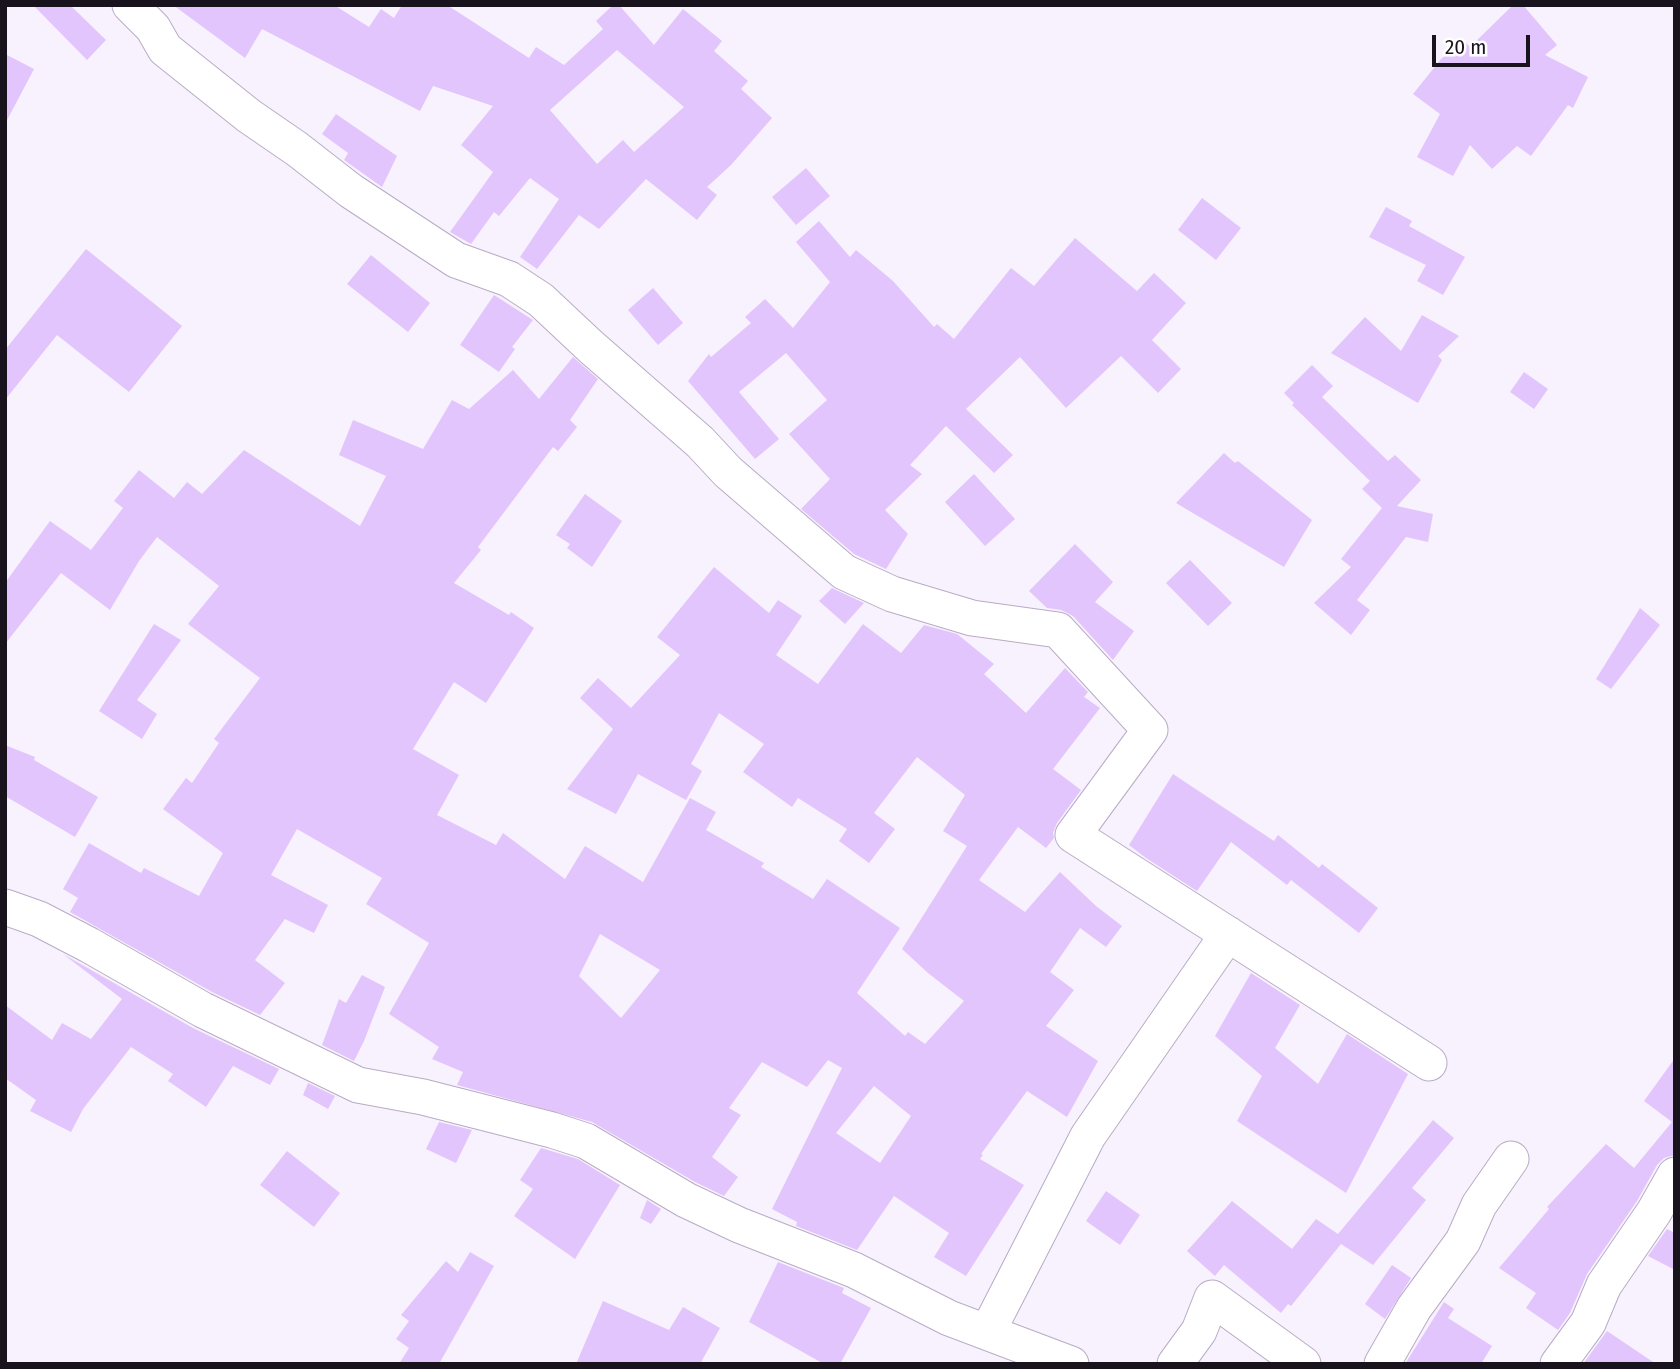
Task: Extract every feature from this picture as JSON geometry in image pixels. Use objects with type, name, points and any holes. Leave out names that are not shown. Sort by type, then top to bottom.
[{"type":"street","points":[[130,5],[153,27],[165,50],[210,83],[248,116],[297,149],[351,191],[456,260],[509,279],[541,300],[700,442],[728,472],[844,572],[892,594],[972,618],[1058,630],[1150,730],[1073,835],[1429,1063]]},
{"type":"street","points":[[5,907],[59,929],[203,1010],[358,1085],[423,1097],[586,1141],[686,1200],[738,1225],[854,1270],[949,1318],[1071,1364]]},
{"type":"street","points":[[988,1331],[1088,1136],[1228,934]]},
{"type":"street","points":[[1382,1364],[1414,1308],[1463,1241],[1479,1205],[1511,1159]]},
{"type":"street","points":[[1558,1364],[1588,1323],[1604,1285],[1654,1212],[1675,1175]]},
{"type":"street","points":[[1175,1364],[1199,1331],[1212,1298],[1303,1364]]},
{"type":"building","points":[[33,5],[70,5],[106,40],[87,60]]},
{"type":"building","points":[[173,5],[334,5],[369,27],[381,9],[394,18],[402,5],[447,5],[529,58],[536,47],[564,65],[603,29],[596,21],[613,5],[619,5],[654,45],[683,9],[722,41],[714,51],[748,81],[741,89],[772,118],[731,165],[707,187],[717,195],[697,220],[646,179],[599,229],[579,215],[537,269],[520,257],[559,199],[530,178],[499,216],[494,212],[471,244],[450,232],[493,172],[461,145],[493,106],[433,86],[420,111],[262,29],[245,58]],"holes":[[[617,50],[684,107],[634,152],[623,140],[597,164],[550,110]]]},
{"type":"building","points":[[1513,5],[1523,5],[1557,45],[1545,55],[1588,77],[1573,108],[1568,105],[1531,156],[1517,146],[1492,169],[1470,145],[1453,176],[1417,157],[1440,114],[1413,94],[1441,59],[1462,39],[1470,47]]},
{"type":"building","points":[[5,54],[34,69],[5,124]]},
{"type":"building","points":[[336,114],[397,156],[382,187],[344,160],[348,153],[322,134]]},
{"type":"building","points":[[806,168],[830,196],[796,225],[772,197]]},
{"type":"building","points":[[1202,198],[1241,228],[1216,260],[1178,230]]},
{"type":"building","points":[[1386,207],[1412,221],[1409,226],[1465,257],[1443,295],[1417,281],[1426,265],[1369,237]]},
{"type":"building","points":[[819,221],[850,257],[856,250],[893,281],[934,327],[937,324],[954,339],[1011,268],[1034,286],[1075,238],[1137,291],[1154,273],[1186,303],[1152,340],[1181,369],[1158,393],[1121,356],[1066,408],[1020,357],[966,409],[1013,455],[994,473],[946,426],[910,465],[922,474],[885,510],[908,534],[886,569],[854,554],[801,509],[830,479],[789,434],[827,400],[786,353],[739,392],[779,439],[755,459],[688,381],[709,354],[711,357],[751,323],[745,317],[765,299],[793,328],[830,282],[796,242]]},
{"type":"building","points":[[86,249],[182,326],[129,392],[57,335],[5,400],[5,350]]},
{"type":"building","points":[[371,255],[430,303],[408,332],[347,284]]},
{"type":"building","points":[[653,288],[683,323],[658,345],[628,310]]},
{"type":"building","points":[[494,295],[533,320],[512,347],[515,349],[499,372],[460,345]]},
{"type":"building","points":[[1422,315],[1459,336],[1438,356],[1442,360],[1418,403],[1331,353],[1365,317],[1401,351]]},
{"type":"building","points":[[573,357],[598,379],[570,420],[577,427],[558,451],[553,447],[478,547],[481,550],[454,583],[509,615],[511,612],[534,628],[486,703],[454,682],[413,749],[459,775],[437,815],[496,845],[503,833],[565,879],[585,846],[643,882],[690,798],[716,812],[706,830],[764,863],[761,867],[813,899],[827,879],[900,928],[857,993],[905,1036],[908,1032],[925,1044],[964,1001],[902,949],[967,846],[943,831],[965,795],[917,757],[874,813],[895,829],[869,863],[839,841],[847,829],[798,798],[792,807],[743,772],[764,744],[719,713],[691,764],[702,771],[686,800],[638,774],[616,814],[567,789],[613,729],[580,698],[598,678],[631,708],[680,655],[657,637],[714,567],[769,613],[778,600],[802,616],[776,655],[818,684],[863,624],[901,653],[924,625],[957,634],[994,664],[984,674],[1026,713],[1065,668],[1088,692],[1084,697],[1100,708],[1053,769],[1081,790],[1057,823],[1054,838],[1046,848],[1018,827],[979,880],[1025,912],[1060,872],[1122,926],[1106,947],[1080,928],[1050,972],[1074,990],[1046,1026],[1098,1061],[1067,1117],[1027,1091],[981,1154],[983,1155],[980,1159],[1024,1185],[966,1276],[934,1257],[949,1233],[894,1196],[857,1250],[796,1226],[797,1222],[772,1209],[842,1068],[828,1060],[807,1087],[762,1062],[729,1108],[741,1115],[712,1157],[738,1177],[724,1196],[592,1122],[457,1085],[463,1072],[432,1059],[439,1047],[389,1014],[429,943],[366,904],[382,878],[297,829],[271,875],[328,905],[314,933],[285,919],[255,960],[285,983],[260,1015],[212,992],[70,912],[78,898],[63,889],[89,843],[141,873],[144,868],[199,896],[223,853],[163,809],[186,778],[192,783],[219,743],[214,739],[260,678],[188,624],[219,586],[157,537],[139,561],[110,610],[61,573],[5,644],[5,583],[50,521],[91,550],[123,508],[114,501],[139,470],[174,498],[187,482],[202,494],[244,450],[360,526],[386,476],[339,455],[353,420],[423,449],[452,400],[469,409],[513,370],[539,399]],"holes":[[[600,934],[660,970],[621,1018],[579,976]],[[874,1086],[911,1116],[880,1163],[836,1133]]]},
{"type":"building","points":[[1312,365],[1333,386],[1322,397],[1388,461],[1395,455],[1421,480],[1397,506],[1433,514],[1428,542],[1406,537],[1357,600],[1370,610],[1351,635],[1314,603],[1351,567],[1341,559],[1382,508],[1362,489],[1370,481],[1292,405],[1294,403],[1284,393]]},
{"type":"building","points":[[1524,372],[1548,389],[1534,409],[1510,392]]},
{"type":"building","points":[[1224,453],[1235,463],[1238,461],[1312,520],[1284,567],[1176,503]]},
{"type":"building","points":[[974,474],[1015,519],[985,546],[945,502]]},
{"type":"building","points":[[585,494],[622,521],[592,567],[567,548],[570,544],[556,535]]},
{"type":"building","points":[[1075,544],[1113,582],[1095,602],[1134,631],[1113,660],[1073,616],[1061,610],[1047,608],[1029,591]]},
{"type":"building","points":[[1190,560],[1232,603],[1208,626],[1166,583]]},
{"type":"building","points":[[832,588],[864,603],[845,624],[819,601]]},
{"type":"building","points":[[1640,608],[1660,625],[1611,689],[1596,679]]},
{"type":"building","points":[[154,624],[181,640],[137,700],[157,714],[142,739],[99,711]]},
{"type":"building","points":[[5,745],[35,757],[34,760],[98,797],[75,837],[5,796]]},
{"type":"building","points":[[1173,774],[1274,841],[1278,835],[1319,868],[1322,864],[1378,908],[1359,933],[1291,880],[1287,885],[1231,842],[1197,891],[1146,858],[1129,845]]},
{"type":"building","points":[[63,954],[193,1028],[279,1069],[270,1085],[233,1066],[206,1107],[168,1081],[173,1074],[131,1047],[83,1109],[71,1132],[30,1111],[36,1100],[5,1078],[5,1005],[52,1040],[62,1023],[91,1039],[122,999]]},
{"type":"building","points":[[1251,973],[1300,1005],[1275,1048],[1318,1084],[1347,1034],[1408,1074],[1346,1193],[1237,1121],[1262,1076],[1215,1036]]},
{"type":"building","points":[[362,975],[385,987],[354,1061],[322,1045],[339,999],[346,1003]]},
{"type":"building","points":[[1675,1058],[1675,1155],[1664,1158],[1657,1165],[1637,1201],[1587,1274],[1570,1313],[1558,1330],[1526,1308],[1536,1293],[1499,1268],[1549,1209],[1547,1207],[1606,1144],[1634,1168],[1672,1122],[1644,1101]]},
{"type":"building","points":[[308,1083],[335,1096],[328,1109],[303,1095]]},
{"type":"building","points":[[1433,1120],[1454,1138],[1412,1188],[1426,1200],[1373,1265],[1341,1244],[1291,1306],[1288,1304],[1281,1313],[1224,1265],[1215,1276],[1187,1251],[1232,1201],[1292,1249],[1316,1219],[1338,1234]]},
{"type":"building","points":[[439,1122],[472,1130],[456,1163],[426,1149]]},
{"type":"building","points":[[541,1148],[578,1159],[620,1185],[575,1259],[514,1216],[533,1189],[520,1180]]},
{"type":"building","points":[[287,1151],[340,1193],[314,1227],[260,1185]]},
{"type":"building","points":[[1106,1191],[1140,1215],[1120,1245],[1086,1221]]},
{"type":"building","points":[[647,1200],[661,1209],[651,1224],[640,1218]]},
{"type":"building","points":[[1667,1229],[1675,1233],[1675,1270],[1648,1256]]},
{"type":"building","points":[[470,1252],[494,1266],[439,1364],[399,1364],[409,1348],[396,1339],[409,1321],[401,1315],[446,1261],[458,1272]]},
{"type":"building","points":[[778,1262],[844,1288],[842,1293],[871,1308],[840,1364],[824,1364],[749,1322]]},
{"type":"building","points":[[1392,1265],[1411,1278],[1385,1319],[1365,1304]]},
{"type":"building","points":[[603,1301],[669,1330],[683,1307],[720,1328],[700,1364],[576,1364]]},
{"type":"building","points":[[1444,1302],[1454,1309],[1448,1318],[1492,1346],[1481,1364],[1405,1364]]},
{"type":"building","points":[[1607,1331],[1656,1364],[1583,1364]]}]
